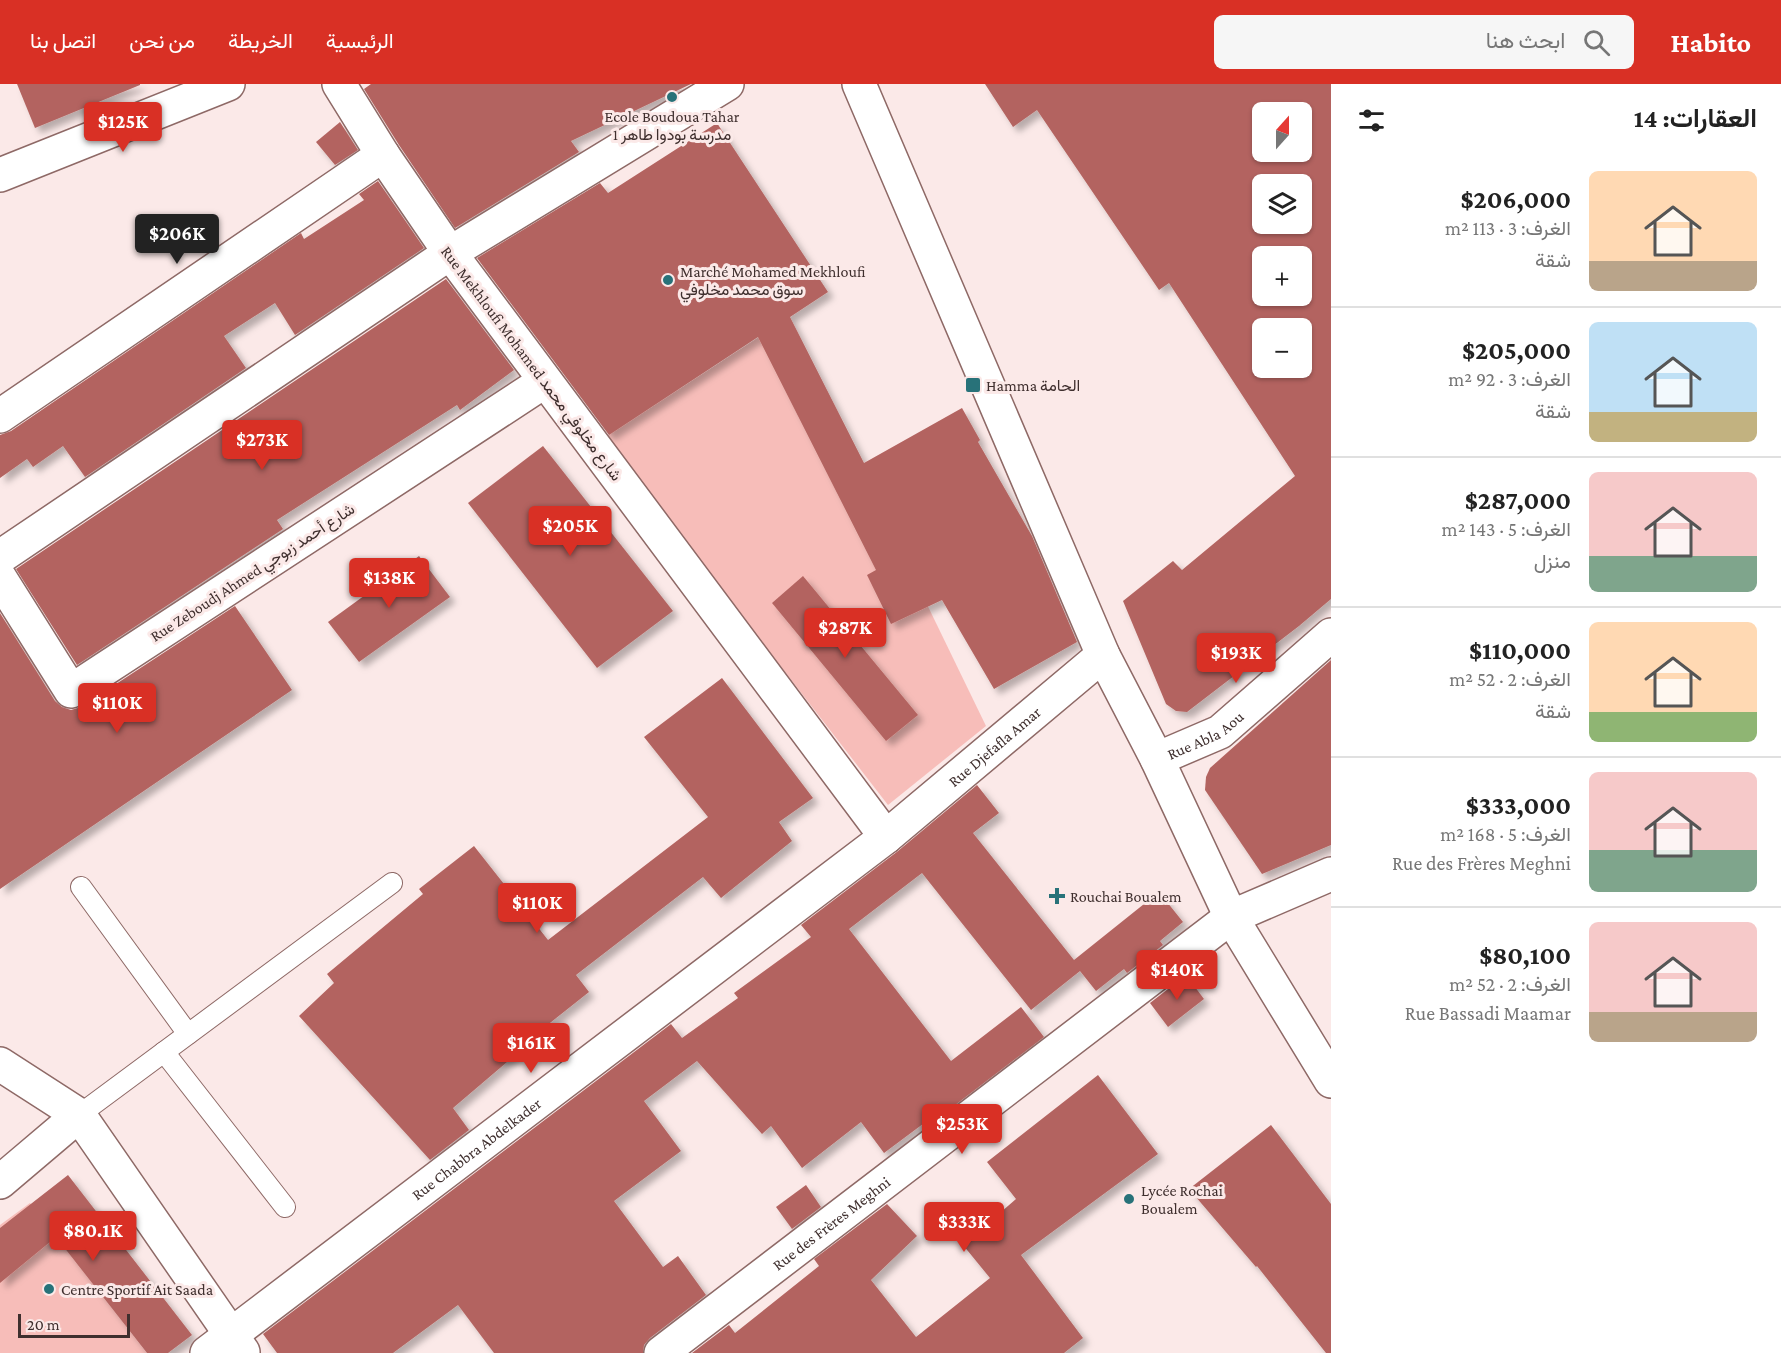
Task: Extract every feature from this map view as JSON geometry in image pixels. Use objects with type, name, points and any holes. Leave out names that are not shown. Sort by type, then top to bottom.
[{"type":"street","points":[[0,175],[228,84]]},
{"type":"street","name":"Rue Mekhloufi Mohamed شارع مخلوفي محمد","points":[[339,84],[383,155],[450,253],[886,837]]},
{"type":"street","points":[[0,557],[450,253],[727,84]]},
{"type":"street","points":[[859,84],[1103,655],[1157,759],[1231,917],[1331,1081]]},
{"type":"street","points":[[0,416],[383,155]]},
{"type":"street","name":"Rue Zeboudj Ahmed شارع أحمد زبوجي","points":[[0,578],[71,691],[545,381]]},
{"type":"street","name":"Rue Abla Aou","points":[[1157,759],[1220,732],[1331,635]]},
{"type":"street","name":"Rue Djefafla Amar","points":[[886,837],[1103,655]]},
{"type":"street","name":"Rue Chabbra Abdelkader","points":[[227,1347],[886,837]]},
{"type":"street","name":"Rue des Frères Meghni","points":[[661,1353],[1231,917],[1331,874]]},
{"type":"street","points":[[0,1064],[79,1115],[227,1347]]},
{"type":"street","points":[[0,1182],[79,1115]]},
{"type":"lane","points":[[79,1115],[392,883]]},
{"type":"lane","points":[[81,887],[188,1034]]},
{"type":"lane","points":[[164,1052],[285,1207]]},
{"type":"shaded area","points":[[788,318],[986,726],[888,805],[604,438]]},
{"type":"shaded area","name":"Centre Sportif Ait Saada","points":[[30,1203],[147,1353],[0,1353],[0,1225]]},
{"type":"building","points":[[17,84],[140,84],[140,85],[35,128]]},
{"type":"building","points":[[371,84],[691,84],[571,141],[579,152],[455,228],[364,89]]},
{"type":"building","points":[[985,84],[1331,84],[1331,599],[1187,712],[1176,711],[1166,704],[1123,601],[1173,561],[1182,570],[1295,476],[1169,283],[1159,290],[1037,110],[1013,127]]},
{"type":"building","points":[[340,122],[358,150],[335,165],[316,142]]},
{"type":"building","points":[[717,123],[828,292],[790,317],[864,463],[962,408],[980,440],[978,442],[1032,536],[1077,642],[994,689],[942,600],[891,624],[867,575],[876,570],[758,337],[609,435],[477,258],[600,183],[608,193]]},
{"type":"building","points":[[378,181],[424,248],[295,335],[275,303],[224,336],[246,368],[85,477],[63,446],[33,467],[27,459],[0,478],[0,435],[11,431],[301,233],[304,239],[364,200],[359,194]]},
{"type":"building","points":[[446,279],[514,370],[460,410],[457,405],[277,520],[283,529],[77,665],[16,569]]},
{"type":"building","points":[[543,446],[673,611],[597,668],[468,503]]},
{"type":"building","points":[[419,556],[450,597],[359,662],[328,622]]},
{"type":"building","points":[[803,576],[918,715],[886,741],[772,603]]},
{"type":"building","points":[[235,606],[292,690],[0,889],[0,613],[55,701],[71,710],[81,707]]},
{"type":"building","points":[[1331,660],[1331,845],[1262,874],[1205,790],[1206,777],[1210,768]]},
{"type":"building","points":[[722,678],[813,798],[779,822],[792,841],[721,898],[703,877],[576,975],[589,992],[531,1038],[533,1040],[453,1108],[469,1130],[430,1160],[299,1016],[334,983],[327,974],[423,894],[419,889],[474,846],[548,940],[708,817],[644,737]]},
{"type":"building","points":[[977,785],[999,813],[973,833],[1074,960],[1159,892],[1183,922],[1160,941],[1163,945],[1127,973],[1124,969],[1096,991],[1080,971],[1031,1010],[922,873],[849,929],[951,1061],[1021,1007],[1044,1037],[946,1112],[943,1109],[884,1153],[861,1122],[802,1168],[771,1126],[762,1134],[697,1061],[644,1101],[681,1151],[614,1201],[663,1267],[678,1256],[706,1295],[650,1338],[644,1345],[643,1353],[494,1353],[458,1305],[393,1353],[277,1353],[263,1334],[671,1024],[682,1038],[738,998],[734,993],[811,937],[801,925],[898,851]]},
{"type":"building","points":[[1186,975],[1204,999],[1168,1027],[1150,1003]]},
{"type":"building","points":[[1098,1075],[1158,1154],[1021,1255],[1083,1338],[1064,1353],[692,1353],[729,1325],[735,1333],[819,1266],[814,1259],[887,1204],[917,1236],[871,1280],[916,1337],[990,1278],[963,1245],[1016,1199],[987,1162]]},
{"type":"building","points":[[1271,1125],[1331,1204],[1331,1353],[1326,1353],[1257,1266],[1189,1189]]},
{"type":"building","points":[[68,1175],[192,1335],[168,1353],[147,1353],[56,1237],[0,1283],[0,1228]]},
{"type":"building","points":[[806,1185],[821,1207],[792,1229],[776,1207]]},
{"type":"place","name":"Ecole Boudoua Tahar 1 مدرسة بودوا طاهر","points":[[672,97]]},
{"type":"place","name":"Marché Mohamed Mekhloufi سوق محمد مخلوفي","points":[[668,280]]},
{"type":"place","name":"Hamma الحامة","points":[[973,385]]},
{"type":"place","name":"Rouchai Boualem","points":[[1057,896]]},
{"type":"place","name":"Lycée Rochai Boualem","points":[[1129,1199]]},
{"type":"place","name":"Centre Sportif Ait Saada","points":[[49,1289]]}]
